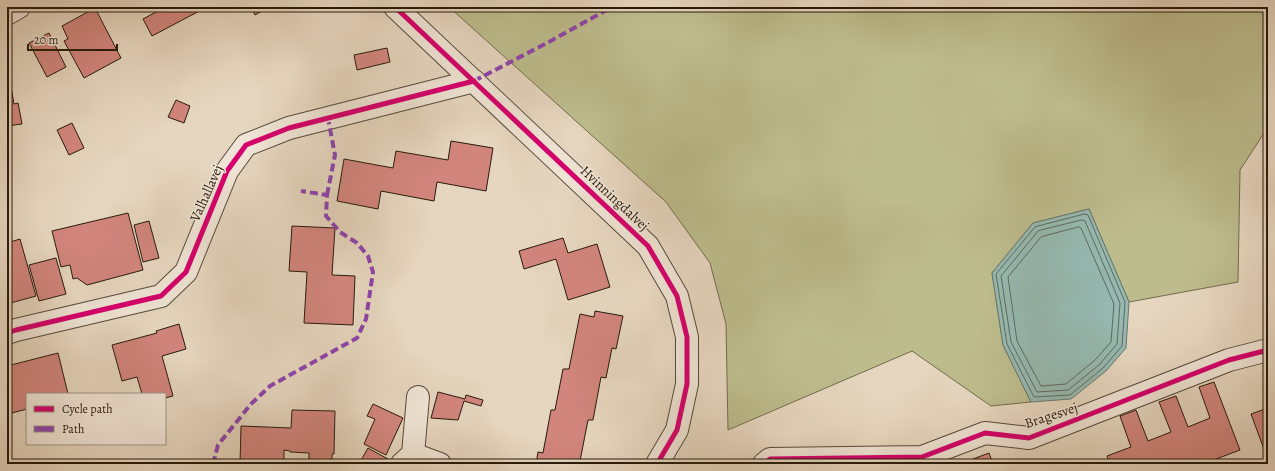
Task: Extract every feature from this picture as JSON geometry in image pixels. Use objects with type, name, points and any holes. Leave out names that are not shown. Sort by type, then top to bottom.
[{"type":"street","points":[[7,14],[19,7]]},
{"type":"street","name":"Hvinningdalvej","points":[[396,7],[648,246],[677,296],[687,337],[688,384],[677,430],[657,464]]},
{"type":"street","name":"Valhallavej","points":[[7,333],[161,296],[186,272],[227,171],[246,145],[289,128],[474,81]]},
{"type":"street","name":"Bragesvej","points":[[764,464],[770,459],[922,457],[985,433],[1029,438],[1229,360],[1268,350]]},
{"type":"street","points":[[418,397],[408,459],[440,464]]},
{"type":"shaded area","points":[[449,7],[1268,7],[1268,127],[1240,170],[1238,282],[1129,302],[1089,209],[1033,223],[992,273],[1003,345],[1031,402],[991,406],[912,351],[728,430],[726,324],[710,263],[666,202]]},
{"type":"water","points":[[1089,209],[1129,302],[1126,348],[1106,371],[1071,399],[1031,402],[1003,345],[992,273],[1033,223]]},
{"type":"building","points":[[156,7],[205,8],[152,36],[143,19],[158,11]]},
{"type":"building","points":[[251,7],[269,7],[255,15]]},
{"type":"building","points":[[95,8],[121,58],[84,78],[64,41],[68,39],[62,26]]},
{"type":"building","points":[[49,33],[66,67],[47,77],[29,43]]},
{"type":"building","points":[[387,48],[390,62],[357,70],[354,55]]},
{"type":"building","points":[[7,64],[14,104],[18,103],[22,124],[7,126]]},
{"type":"building","points":[[176,100],[190,106],[184,123],[168,117]]},
{"type":"building","points":[[72,123],[84,148],[69,155],[57,130]]},
{"type":"building","points":[[451,141],[493,148],[486,191],[437,182],[434,201],[381,191],[378,209],[337,201],[344,159],[393,168],[396,151],[448,160]]},
{"type":"building","points":[[128,213],[143,270],[87,285],[77,278],[73,279],[70,265],[61,267],[52,231]]},
{"type":"building","points":[[149,221],[159,258],[143,262],[134,225]]},
{"type":"building","points":[[292,226],[335,228],[332,275],[355,276],[353,325],[304,323],[307,272],[289,271]]},
{"type":"building","points":[[563,238],[568,253],[597,244],[610,287],[568,300],[556,259],[524,269],[519,251]]},
{"type":"building","points":[[20,239],[36,296],[7,304],[7,243]]},
{"type":"building","points":[[56,258],[66,294],[39,301],[29,265]]},
{"type":"building","points":[[595,311],[623,316],[616,349],[612,348],[606,378],[601,377],[593,420],[588,420],[580,461],[576,460],[575,464],[536,464],[538,452],[543,453],[551,410],[555,410],[563,369],[569,369],[580,314],[594,317]]},
{"type":"building","points":[[179,324],[186,349],[162,356],[173,396],[166,398],[166,393],[142,393],[137,377],[122,381],[112,345],[157,333],[156,331]]},
{"type":"building","points":[[58,353],[68,393],[26,393],[26,409],[8,414],[7,366]]},
{"type":"building","points":[[1268,371],[1268,388],[1263,373]]},
{"type":"building","points":[[1214,382],[1240,450],[1203,464],[1110,464],[1107,456],[1131,447],[1120,416],[1136,410],[1148,441],[1171,432],[1159,402],[1176,396],[1188,427],[1210,418],[1199,387]]},
{"type":"building","points":[[438,392],[465,399],[466,395],[483,400],[481,406],[464,401],[458,420],[431,418]]},
{"type":"building","points":[[373,404],[403,418],[386,455],[364,444],[375,419],[367,416]]},
{"type":"building","points":[[1268,408],[1268,450],[1265,452],[1251,414]]},
{"type":"building","points":[[292,410],[335,411],[334,454],[332,454],[332,461],[351,462],[351,464],[306,464],[306,461],[309,461],[309,453],[290,452],[284,450],[284,464],[240,464],[241,426],[291,428]]},
{"type":"building","points":[[368,448],[388,459],[385,464],[364,464],[360,462]]},
{"type":"building","points":[[989,453],[993,464],[975,464],[973,459]]},
{"type":"marked path","points":[[474,81],[612,7]]},
{"type":"marked path","points":[[327,195],[335,155],[328,118]]},
{"type":"marked path","points":[[213,464],[218,445],[251,404],[270,386],[357,338],[366,319],[373,272],[368,256],[357,243],[340,232],[326,216],[327,195],[301,191]]},
{"type":"cycle path","points":[[395,7],[648,246],[677,296],[687,337],[687,384],[677,430],[657,464]]},
{"type":"cycle path","points":[[7,333],[161,296],[186,272],[227,171],[246,145],[289,128],[474,81]]},
{"type":"cycle path","points":[[764,464],[770,459],[922,457],[985,433],[1029,438],[1229,360],[1268,350]]}]
